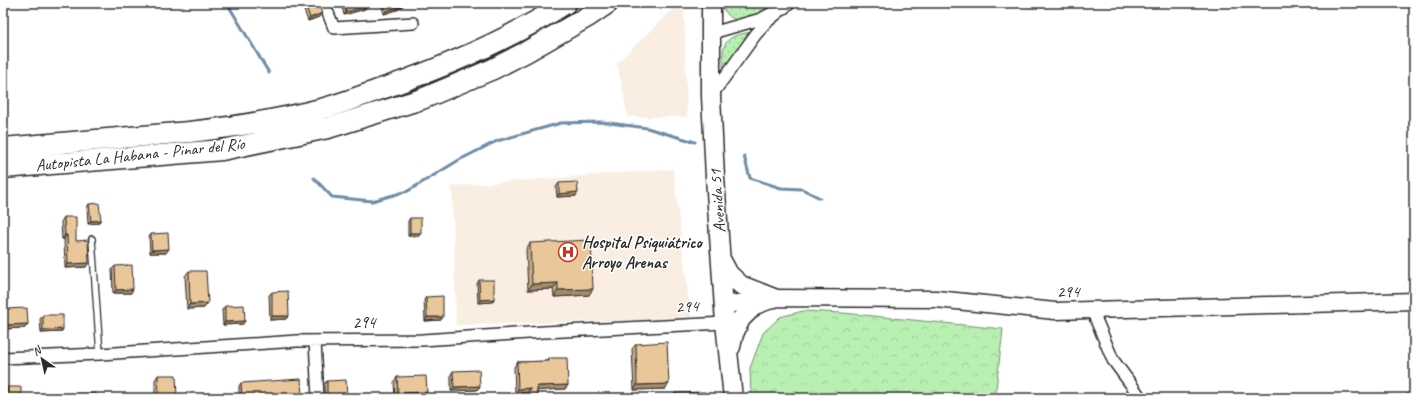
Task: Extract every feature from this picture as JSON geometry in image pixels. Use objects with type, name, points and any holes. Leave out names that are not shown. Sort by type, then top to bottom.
[{"type":"highway","name":"Autopista La Habana - Pinar del Río","points":[[3,148],[197,132],[322,109],[415,77],[483,49],[515,33],[566,3]]},
{"type":"highway","name":"Autopista La Habana - Pinar del Río","points":[[3,168],[222,150],[328,128],[422,99],[493,69],[589,16],[608,3]]},
{"type":"main road","name":"Avenida 51","points":[[711,3],[711,96],[725,323],[733,398]]},
{"type":"main road","points":[[721,259],[729,274],[741,284],[774,298]]},
{"type":"main road","points":[[729,360],[734,334],[741,319],[755,305],[774,298]]},
{"type":"main road","name":"294","points":[[724,305],[774,298],[936,300],[1055,311],[1414,301]]},
{"type":"street","points":[[324,3],[334,28],[413,23]]},
{"type":"street","points":[[712,33],[761,19],[789,3]]},
{"type":"street","points":[[711,96],[756,34],[769,20],[789,3]]},
{"type":"street","points":[[1092,310],[1113,360],[1141,398]]},
{"type":"street","name":"294","points":[[3,358],[100,354],[297,341],[422,340],[725,323]]},
{"type":"street","points":[[315,341],[318,398]]},
{"type":"lane","points":[[92,239],[100,354]]},
{"type":"shaded area","points":[[679,3],[684,3],[687,117],[628,117],[617,63]]},
{"type":"shaded area","name":"Hospital Psiquiátrico Arroyo Arenas","points":[[673,169],[691,319],[456,325],[452,186]]},
{"type":"green space","points":[[722,3],[774,3],[758,15],[745,20],[738,20],[727,14]]},
{"type":"green space","points":[[751,32],[724,69],[723,50],[727,41],[740,34]]},
{"type":"green space","points":[[803,311],[843,313],[1003,329],[995,398],[751,398],[750,368],[763,333],[780,317]]},
{"type":"building","points":[[305,3],[318,3],[322,13],[310,18]]},
{"type":"building","points":[[344,3],[366,3],[367,6],[346,12]]},
{"type":"building","points":[[384,3],[402,3],[403,6],[386,11]]},
{"type":"building","points":[[577,182],[578,192],[559,194],[559,183]]},
{"type":"building","points":[[99,203],[101,220],[91,221],[89,204]]},
{"type":"building","points":[[64,217],[76,217],[76,241],[88,240],[89,263],[68,264],[67,235],[65,235]]},
{"type":"building","points":[[410,218],[421,218],[421,233],[410,233]]},
{"type":"building","points":[[168,233],[169,249],[152,250],[151,234]]},
{"type":"building","points":[[591,240],[593,289],[558,290],[558,283],[532,284],[530,243]]},
{"type":"building","points":[[132,265],[133,289],[116,290],[115,266]]},
{"type":"building","points":[[189,271],[206,271],[208,303],[190,304]]},
{"type":"building","points":[[479,280],[494,280],[494,299],[480,300]]},
{"type":"building","points":[[288,291],[289,316],[272,316],[272,292]]},
{"type":"building","points":[[443,296],[443,317],[427,317],[426,297]]},
{"type":"building","points":[[244,305],[245,321],[225,322],[225,306]]},
{"type":"building","points":[[27,308],[28,324],[5,325],[4,309]]},
{"type":"building","points":[[43,315],[63,315],[63,329],[43,330]]},
{"type":"building","points":[[667,342],[669,384],[637,385],[636,344]]},
{"type":"building","points":[[549,358],[567,358],[568,385],[537,386],[537,398],[530,398],[530,388],[518,389],[517,362],[549,361]]},
{"type":"building","points":[[479,370],[480,386],[454,387],[453,371]]},
{"type":"building","points":[[158,375],[176,375],[177,398],[159,398]]},
{"type":"building","points":[[426,376],[427,392],[398,393],[397,377]]},
{"type":"building","points":[[301,379],[302,398],[283,398],[283,394],[242,398],[241,383]]},
{"type":"building","points":[[346,380],[347,397],[327,398],[327,381]]},
{"type":"building","points":[[7,387],[21,387],[21,398],[8,398]]},
{"type":"building","points":[[705,392],[705,398],[675,398],[675,393]]},
{"type":"building","points":[[96,393],[96,398],[76,398],[76,394]]},
{"type":"waterway","points":[[227,3],[269,73]]},
{"type":"waterway","points":[[314,178],[332,197],[372,201],[408,191],[459,160],[497,141],[561,123],[602,122],[647,128],[695,142]]},
{"type":"waterway","points":[[744,156],[750,178],[781,188],[802,189],[820,198]]},
{"type":"railway","points":[[1407,398],[1414,383]]},
{"type":"place","name":"Hospital Psiquiátrico Arroyo Arenas","points":[[568,252]]}]
